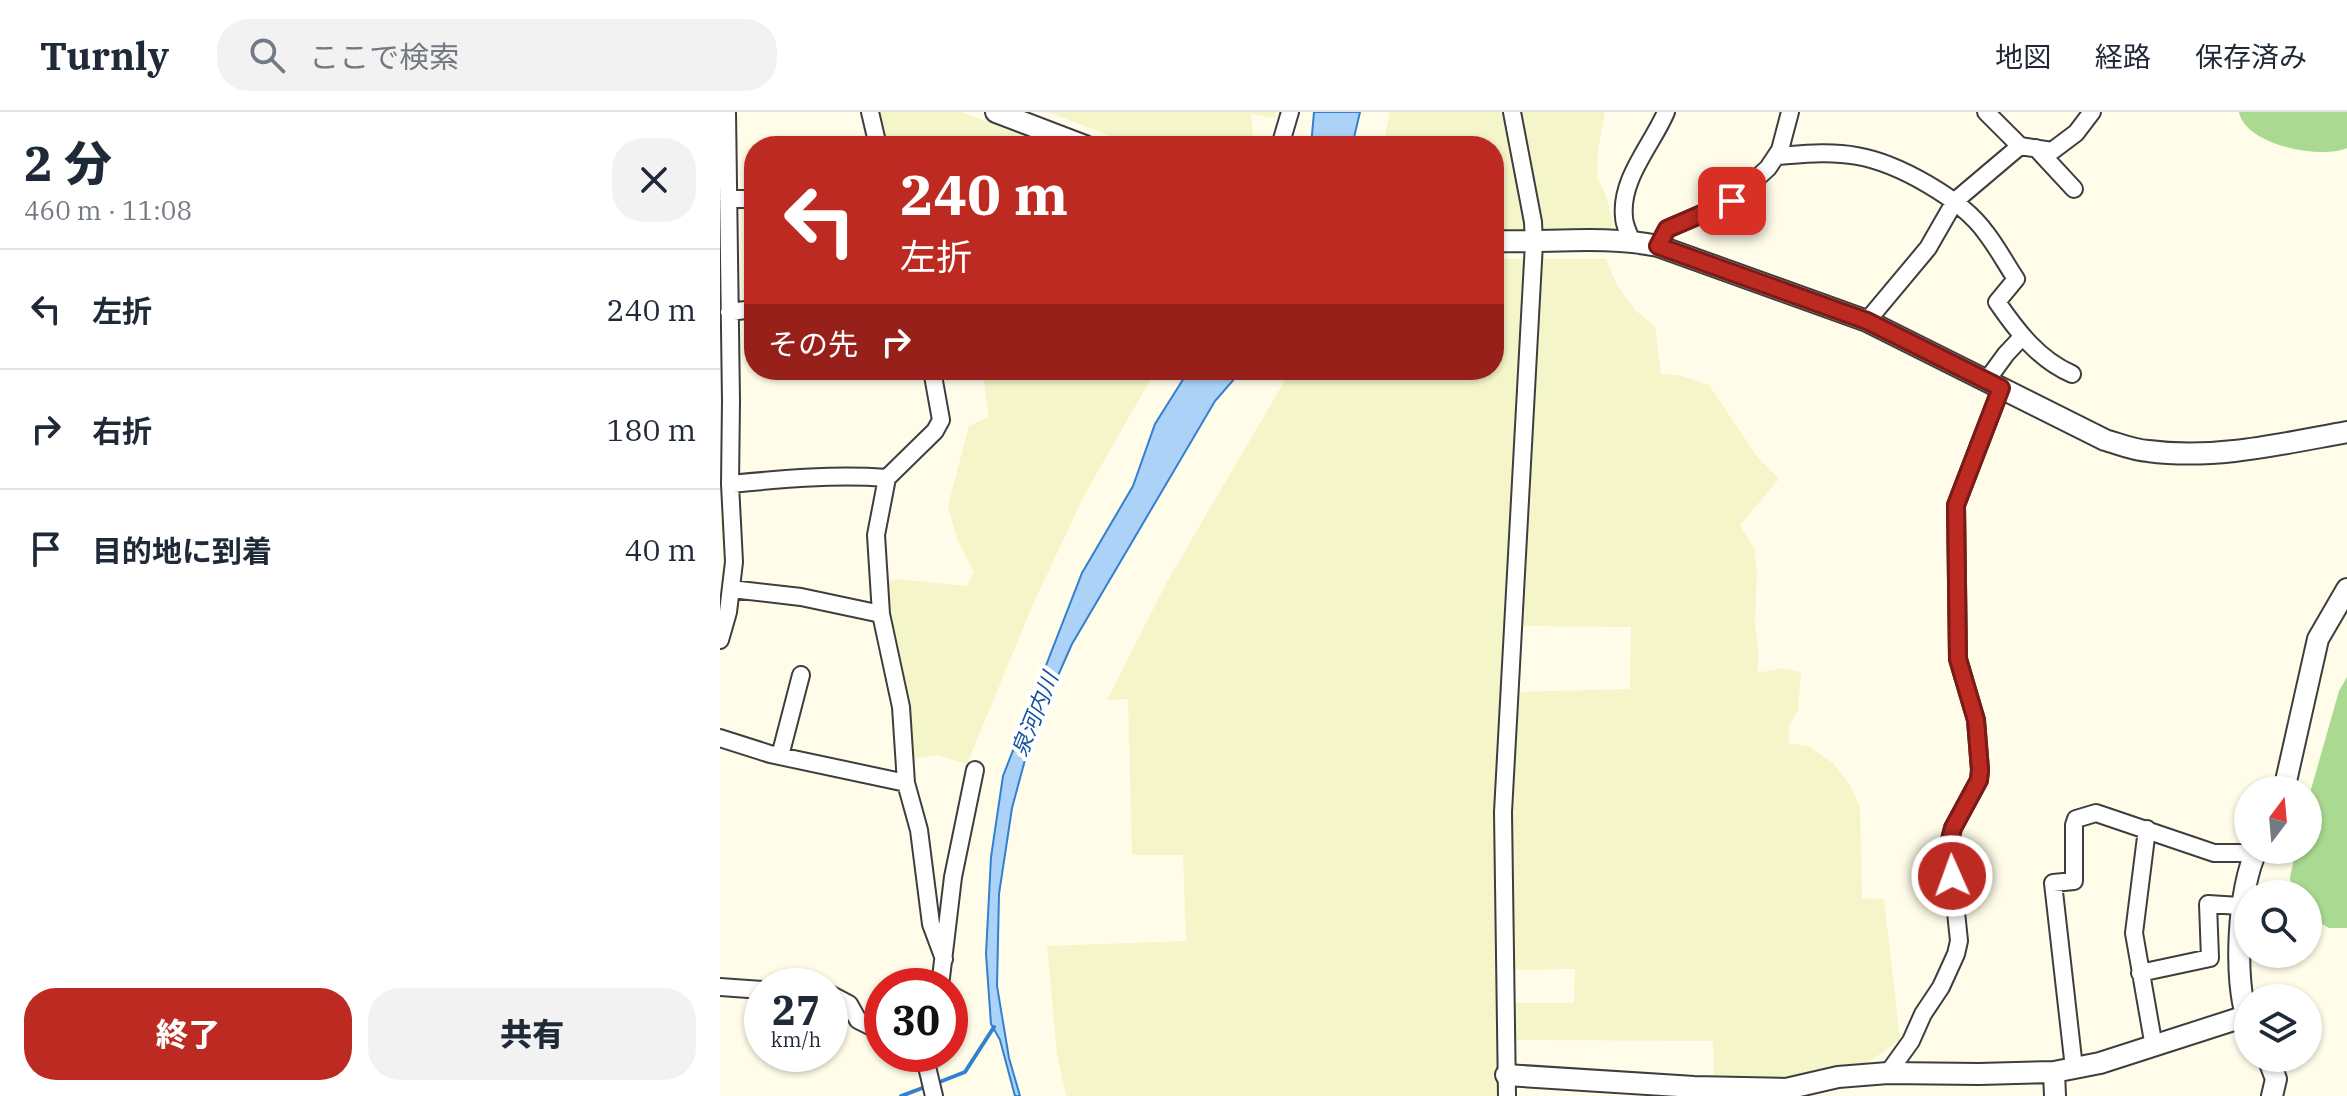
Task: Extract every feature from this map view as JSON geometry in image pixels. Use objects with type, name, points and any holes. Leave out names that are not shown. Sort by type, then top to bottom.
[{"type":"street","points":[[720,640],[734,562],[730,484],[727,112]]},
{"type":"street","points":[[870,112],[876,136]]},
{"type":"street","points":[[996,112],[1059,136]]},
{"type":"street","points":[[1283,136],[1290,112]]},
{"type":"street","points":[[1512,112],[1533,222],[1534,243],[1503,812],[1506,1086],[1693,1091],[1786,1089],[1838,1077],[1888,1073],[2054,1072],[2154,1047],[2234,1022]]},
{"type":"street","points":[[1631,241],[1623,219],[1627,191],[1637,165],[1666,112]]},
{"type":"street","points":[[1658,246],[1667,229],[1732,201],[1777,156],[1790,112]]},
{"type":"street","points":[[1986,112],[2074,189]]},
{"type":"street","points":[[1867,321],[1928,248],[1955,201],[2028,147],[2052,151],[2076,133],[2092,112]]},
{"type":"street","points":[[1777,156],[1820,153],[1857,156],[1887,164],[1955,201],[1986,231],[2016,279],[1997,302],[2022,337],[2047,360],[2072,374]]},
{"type":"street","points":[[728,199],[744,199]]},
{"type":"street","points":[[1504,242],[1631,241],[1658,246],[1867,321],[2105,440],[2144,451],[2193,455],[2250,450],[2347,432]]},
{"type":"street","points":[[729,312],[744,310]]},
{"type":"street","points":[[1888,1073],[1911,1041],[1923,1014],[1941,987],[1959,941],[1949,844],[1953,828],[1979,780],[1980,770],[1976,720],[1958,659],[1956,505],[1994,384],[2006,354],[2022,337]]},
{"type":"street","points":[[934,380],[941,420],[935,431],[887,478],[876,535],[881,614],[901,707],[906,783],[919,830],[931,924],[944,959]]},
{"type":"street","points":[[730,484],[814,476],[887,478]]},
{"type":"street","points":[[2287,776],[2318,639],[2347,589]]},
{"type":"street","points":[[727,597],[801,597],[881,614]]},
{"type":"street","points":[[780,756],[801,675]]},
{"type":"street","points":[[720,738],[780,756],[906,783]]},
{"type":"street","points":[[943,968],[953,877],[975,770]]},
{"type":"street","points":[[2074,1068],[2053,883],[2074,881],[2076,819],[2096,813],[2214,853],[2234,852]]},
{"type":"street","points":[[2147,829],[2134,933],[2154,1047]]},
{"type":"street","points":[[2140,973],[2210,958],[2208,904],[2234,906]]},
{"type":"street","points":[[720,987],[744,989]]},
{"type":"street","points":[[848,1003],[858,1020],[864,1023]]},
{"type":"street","points":[[927,1072],[934,1095]]},
{"type":"street","points":[[2054,1072],[2055,1096]]},
{"type":"street","points":[[2272,1096],[2276,1079],[2273,1072]]},
{"type":"green space","points":[[876,112],[961,112],[1025,136],[882,136]]},
{"type":"green space","points":[[1048,112],[1276,112],[1275,118],[1251,114],[1253,136],[1111,136]]},
{"type":"green space","points":[[1390,112],[1605,112],[1597,177],[1614,225],[1610,228],[1504,230],[1504,136],[1385,136]]},
{"type":"green space","points":[[2239,112],[2347,112],[2347,148],[2320,152],[2286,147],[2255,133],[2244,124]]},
{"type":"green space","points":[[1504,259],[1606,259],[1617,285],[1636,311],[1655,326],[1661,374],[1679,375],[1709,385],[1756,455],[1779,479],[1740,525],[1754,548],[1757,571],[1757,673],[1782,668],[1801,672],[1798,711],[1789,725],[1789,743],[1808,746],[1833,763],[1850,785],[1860,807],[1862,898],[1884,899],[1900,1040],[1863,1066],[1791,1082],[1714,1080],[1713,1041],[1500,1040],[1501,1096],[1066,1096],[1057,1054],[1047,946],[1186,941],[1183,855],[1132,855],[1128,699],[1107,700],[1169,578],[1285,380],[1504,380]],"holes":[[[1521,626],[1631,627],[1630,689],[1515,692]],[[1575,969],[1574,1003],[1512,1003],[1511,970]]]},
{"type":"green space","points":[[983,380],[1150,380],[1085,494],[1034,602],[967,764],[938,755],[909,759],[885,582],[897,579],[966,586],[974,572],[957,539],[948,506],[969,426],[989,417]]},
{"type":"green space","points":[[2347,677],[2347,928],[2329,928],[2322,924],[2322,880],[2290,880],[2290,877],[2293,864],[2322,864],[2322,776],[2315,776],[2339,691]]},
{"type":"water","points":[[1314,112],[1360,112],[1354,136],[1312,136]]},
{"type":"water","name":"泉河内川","points":[[1183,380],[1233,380],[1215,401],[1072,644],[1032,734],[1012,808],[999,894],[997,986],[1009,1058],[1020,1096],[1015,1096],[1000,1040],[991,1024],[986,954],[991,857],[1003,776],[1082,573],[1133,486],[1155,424]]},
{"type":"waterway","points":[[937,1083],[965,1072],[994,1027]]},
{"type":"waterway","points":[[901,1096],[925,1087]]},
{"type":"route","points":[[1732,201],[1667,229],[1658,246],[1867,321],[2001,388],[1956,505],[1958,659],[1976,720],[1980,770],[1979,780],[1953,828],[1949,844],[1952,876]]}]
